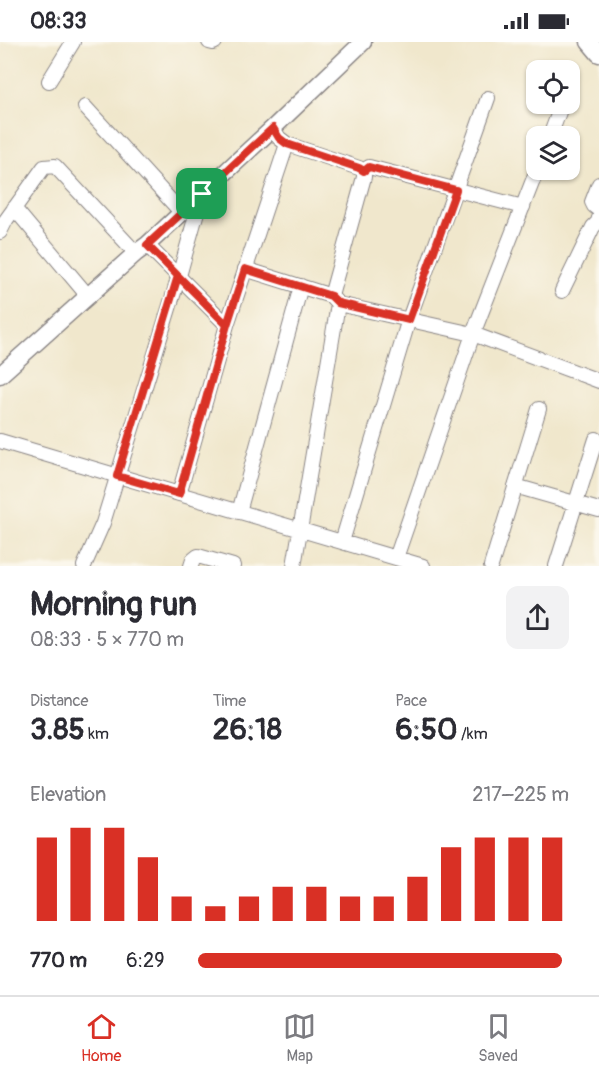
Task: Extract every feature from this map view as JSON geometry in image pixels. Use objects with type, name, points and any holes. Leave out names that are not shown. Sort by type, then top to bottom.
[{"type":"street","points":[[49,81],[73,42]]},
{"type":"street","points":[[209,42],[215,42]]},
{"type":"street","points":[[0,375],[182,213],[363,42]]},
{"type":"street","points":[[589,42],[599,54]]},
{"type":"street","points":[[342,542],[409,320],[488,98]]},
{"type":"street","points":[[85,107],[182,213]]},
{"type":"street","points":[[273,128],[279,138],[287,144],[364,171]]},
{"type":"street","points":[[179,494],[227,325],[287,144]]},
{"type":"street","points":[[0,232],[14,208],[44,167],[56,165],[142,249],[178,276],[227,325]]},
{"type":"street","points":[[364,171],[369,167],[523,207]]},
{"type":"street","points":[[294,566],[334,299],[364,171]]},
{"type":"street","points":[[396,558],[473,334],[533,180]]},
{"type":"street","points":[[599,184],[592,202],[599,210]]},
{"type":"street","points":[[84,566],[103,523],[202,194]]},
{"type":"street","points":[[14,208],[88,296]]},
{"type":"street","points":[[562,291],[599,218]]},
{"type":"street","points":[[245,269],[334,299],[409,320],[473,334],[599,381]]},
{"type":"street","points":[[239,512],[301,286]]},
{"type":"street","points":[[490,566],[539,409]]},
{"type":"street","points":[[556,566],[596,439]]},
{"type":"street","points":[[0,441],[423,566]]},
{"type":"street","points":[[514,486],[599,510]]},
{"type":"street","points":[[191,566],[193,560],[198,556],[233,566]]},
{"type":"route","points":[[202,194],[147,245],[178,276],[227,325],[179,494],[117,476],[178,276],[227,325],[245,269],[331,296],[338,303],[409,320],[456,190],[369,167],[364,171],[287,144],[279,138],[273,128],[202,194]]}]
